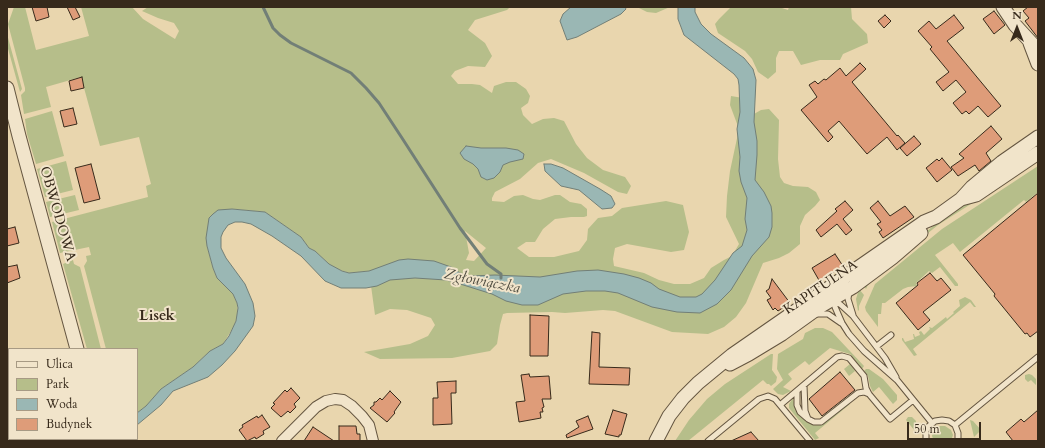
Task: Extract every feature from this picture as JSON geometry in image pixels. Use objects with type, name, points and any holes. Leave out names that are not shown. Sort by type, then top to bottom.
[{"type":"street","points":[[1003,7],[1015,25],[1034,46],[1038,64]]},
{"type":"street","name":"OBWODOWA","points":[[7,88],[18,136],[77,348]]},
{"type":"street","name":"KAPITULNA","points":[[656,441],[669,416],[683,398],[745,345],[924,222],[936,217],[962,199],[972,187],[1002,162],[1038,137]]},
{"type":"street","name":"KAPITULNA","points":[[962,199],[976,195],[1038,153]]},
{"type":"street","name":"KAPITULNA","points":[[714,371],[749,354],[853,287],[892,258],[929,226],[936,217]]},
{"type":"street","points":[[282,441],[316,407],[326,400],[335,399],[343,400],[348,403],[362,416],[369,425],[373,441]]},
{"type":"lane","points":[[851,272],[835,291],[833,300],[842,323],[849,334],[864,350],[897,380],[932,423]]},
{"type":"lane","points":[[853,287],[849,292],[848,299],[853,316]]},
{"type":"lane","points":[[813,299],[825,297],[842,305],[853,316],[877,346],[897,380]]},
{"type":"lane","points":[[803,320],[815,314],[824,313],[832,316],[842,323]]},
{"type":"lane","points":[[877,346],[891,335]]},
{"type":"lane","points":[[780,405],[837,357],[843,356],[849,358],[864,376],[866,388],[890,419],[913,400]]},
{"type":"lane","points":[[955,425],[1038,357]]},
{"type":"lane","points":[[804,385],[805,408],[808,419]]},
{"type":"lane","points":[[797,391],[796,402],[798,409],[808,419],[814,422],[821,422],[858,393],[864,392],[870,394]]},
{"type":"lane","points":[[708,441],[761,397],[771,397],[780,405],[810,441]]},
{"type":"lane","points":[[926,441],[926,431],[932,423],[939,420],[946,420],[955,425],[958,433],[958,441]]},
{"type":"green space","points":[[14,7],[25,7],[36,50],[89,36],[81,7],[132,7],[143,19],[175,39],[179,31],[174,23],[142,11],[148,7],[510,7],[507,10],[475,20],[468,30],[485,43],[492,56],[485,67],[468,66],[455,71],[451,76],[458,84],[480,85],[492,93],[494,86],[506,82],[516,82],[526,89],[530,96],[528,103],[521,108],[523,115],[532,124],[543,119],[554,118],[564,121],[576,144],[587,158],[603,170],[625,177],[631,186],[627,194],[618,192],[584,173],[551,159],[538,163],[520,179],[495,192],[492,201],[504,202],[514,196],[523,195],[540,200],[555,195],[560,195],[570,202],[581,204],[587,209],[587,216],[584,217],[555,219],[543,229],[535,242],[526,242],[517,248],[529,257],[554,257],[579,251],[587,240],[588,229],[598,218],[612,216],[622,208],[666,201],[683,205],[689,232],[684,250],[671,252],[627,244],[615,248],[613,259],[614,266],[644,273],[659,280],[674,284],[690,284],[704,278],[711,268],[732,256],[739,244],[726,217],[727,196],[730,171],[739,129],[730,105],[731,96],[743,98],[754,114],[761,110],[769,109],[779,120],[778,159],[780,177],[784,183],[793,186],[808,187],[816,192],[820,200],[805,215],[800,226],[800,244],[789,253],[763,263],[746,303],[736,317],[724,327],[708,334],[672,332],[615,311],[603,310],[565,313],[507,313],[503,314],[497,344],[490,351],[452,358],[380,359],[364,352],[410,344],[428,336],[435,325],[431,318],[407,310],[390,309],[375,315],[369,271],[349,273],[337,269],[309,248],[301,237],[265,212],[232,209],[207,246],[217,278],[233,294],[237,303],[238,315],[234,326],[223,344],[210,351],[193,367],[161,389],[146,406],[138,412],[138,348],[106,348],[84,266],[87,261],[86,256],[91,255],[89,247],[60,253],[52,222],[148,197],[146,186],[151,184],[139,137],[100,146],[81,77],[46,87],[51,107],[24,114],[21,95],[25,91],[8,24]],"holes":[[[465,231],[486,248],[474,261],[466,260],[469,253]]]},
{"type":"green space","points":[[637,7],[670,7],[656,13],[647,12]]},
{"type":"green space","points":[[779,7],[788,10],[789,7],[851,7],[852,19],[867,34],[868,43],[843,54],[840,60],[820,60],[801,65],[793,51],[779,51],[776,58],[776,72],[768,79],[758,72],[752,59],[745,51],[718,33],[715,24],[730,8]]},
{"type":"green space","points":[[7,34],[22,89],[20,92],[7,45]]},
{"type":"green space","points":[[52,111],[64,156],[36,164],[27,134],[25,119]]},
{"type":"green space","points":[[66,161],[73,190],[45,197],[37,169]]},
{"type":"green space","points":[[1038,166],[1038,192],[1026,202],[1024,200],[960,252],[953,243],[935,255],[958,286],[955,286],[940,267],[932,273],[929,271],[916,283],[917,286],[903,289],[885,303],[882,303],[881,314],[878,314],[878,327],[866,311],[865,307],[875,284],[942,229]]},
{"type":"green space","points":[[988,193],[938,225],[870,280],[866,289],[863,284],[932,227],[964,204]]},
{"type":"green space","points":[[75,195],[79,210],[50,217],[46,202]]},
{"type":"green space","points":[[73,260],[74,264],[80,267],[101,348],[87,348],[63,264]]},
{"type":"green space","points":[[859,289],[864,295],[858,311],[856,299]]},
{"type":"green space","points":[[965,297],[971,300],[976,307],[974,307],[970,302],[913,349],[917,355],[914,356],[902,338],[905,342],[914,339],[913,334],[915,337],[920,335],[919,332],[921,331],[924,335],[930,329],[929,327],[932,328],[946,317],[947,319],[954,313],[953,312],[960,306],[959,300]]},
{"type":"green space","points":[[815,328],[823,328],[832,332],[864,366],[862,369],[850,354],[830,348],[809,365],[805,361],[788,374],[792,379],[783,387],[791,391],[783,395],[778,394],[773,389],[783,380],[777,369],[778,354],[803,339],[805,333]]},
{"type":"green space","points":[[773,354],[772,370],[777,377],[776,382],[771,386],[763,380],[688,441],[675,441],[689,420],[707,399],[725,384]]},
{"type":"green space","points":[[850,364],[855,371],[849,376],[844,369]]},
{"type":"green space","points":[[869,369],[883,379],[897,395],[897,400],[893,404],[879,387],[873,392],[868,376],[864,371]]},
{"type":"green space","points":[[1029,374],[1036,379],[1036,385],[1031,380],[1028,382],[1025,379],[1025,375]]},
{"type":"green space","points":[[793,398],[796,411],[801,417],[809,423],[817,425],[845,405],[850,404],[815,433],[819,438],[815,440],[789,408],[789,404]]},
{"type":"green space","points":[[908,417],[912,417],[916,421],[915,431],[906,420]]},
{"type":"green space","points":[[970,420],[973,421],[981,430],[974,437]]},
{"type":"green space","points":[[940,426],[945,426],[951,430],[953,435],[951,441],[934,441],[932,436],[933,432]]},
{"type":"green space","points":[[8,435],[8,440],[47,441],[7,441]]},
{"type":"water","points":[[571,7],[625,7],[626,9],[621,14],[577,37],[567,40],[560,21],[563,14]]},
{"type":"water","name":"Zgłowiączka","points":[[678,7],[695,7],[695,12],[701,24],[711,34],[744,58],[753,69],[756,80],[754,122],[757,141],[757,155],[755,180],[764,192],[771,206],[772,227],[769,237],[752,256],[731,290],[717,304],[700,313],[677,312],[652,307],[618,293],[586,291],[563,294],[538,305],[522,305],[446,280],[415,278],[390,280],[377,286],[366,288],[341,288],[325,281],[301,256],[272,236],[251,224],[235,222],[228,225],[223,232],[221,237],[221,248],[226,258],[245,284],[253,303],[255,316],[253,326],[235,351],[208,377],[173,391],[161,405],[138,424],[138,412],[146,406],[161,389],[193,367],[210,351],[223,344],[229,336],[236,321],[238,308],[237,303],[233,294],[217,278],[207,246],[206,238],[209,218],[218,210],[232,209],[265,212],[301,237],[309,248],[315,251],[329,264],[349,273],[369,271],[399,260],[408,259],[434,261],[451,267],[460,273],[471,276],[495,275],[540,277],[577,271],[598,270],[639,278],[651,283],[659,289],[680,297],[696,297],[702,294],[715,280],[733,253],[742,246],[747,230],[745,219],[747,198],[741,182],[739,171],[740,157],[737,129],[740,112],[739,85],[738,79],[734,74],[684,35],[678,19]]},
{"type":"water","points":[[466,146],[481,148],[506,148],[518,150],[524,154],[523,159],[503,165],[500,172],[494,178],[487,180],[481,177],[478,169],[464,159],[460,153]]},
{"type":"water","points":[[544,164],[551,164],[563,168],[611,196],[615,204],[612,208],[602,209],[579,190],[561,186],[545,171]]},
{"type":"water","points":[[56,440],[134,440],[134,441]]},
{"type":"building","points":[[32,7],[47,7],[49,17],[36,21]]},
{"type":"building","points":[[67,7],[75,7],[80,17],[73,20]]},
{"type":"building","points":[[1028,7],[1038,7],[1038,38],[1025,21],[1029,18],[1023,11]]},
{"type":"building","points":[[994,11],[1005,25],[994,34],[983,19]]},
{"type":"building","points":[[885,15],[891,21],[884,28],[878,21]]},
{"type":"building","points":[[954,15],[964,28],[947,41],[1001,106],[988,117],[978,106],[969,114],[966,111],[962,114],[953,103],[966,92],[956,80],[943,91],[936,82],[949,72],[930,49],[932,47],[918,31],[929,21],[936,29]]},
{"type":"building","points":[[860,63],[866,69],[852,82],[897,136],[898,135],[905,143],[897,150],[887,137],[867,154],[839,121],[828,131],[833,137],[828,142],[801,110],[817,97],[809,85],[815,81],[818,84],[824,79],[826,80],[840,68],[846,76]]},
{"type":"building","points":[[82,77],[84,88],[71,91],[69,81]]},
{"type":"building","points":[[73,108],[77,124],[64,127],[60,111]]},
{"type":"building","points":[[991,126],[1002,139],[986,153],[991,161],[979,171],[975,165],[958,176],[951,167],[964,158],[959,154]]},
{"type":"building","points":[[914,136],[921,144],[907,156],[900,148]]},
{"type":"building","points":[[942,158],[952,170],[937,182],[926,168],[937,159],[939,161]]},
{"type":"building","points":[[91,164],[100,199],[84,203],[75,168]]},
{"type":"building","points":[[1038,193],[1038,331],[1030,337],[1027,333],[1025,334],[963,255]]},
{"type":"building","points":[[845,201],[853,210],[843,219],[852,230],[846,235],[837,224],[821,237],[816,230],[837,211],[835,209]]},
{"type":"building","points":[[878,201],[890,216],[905,206],[914,217],[883,238],[879,232],[882,230],[877,224],[881,222],[870,208]]},
{"type":"building","points":[[15,227],[19,243],[7,246],[7,229]]},
{"type":"building","points":[[835,254],[843,266],[820,282],[812,268]]},
{"type":"building","points":[[17,265],[20,278],[7,283],[7,267]]},
{"type":"building","points":[[930,273],[937,281],[941,278],[951,290],[923,312],[930,320],[918,330],[896,303]]},
{"type":"building","points":[[772,279],[790,303],[778,311],[775,308],[773,310],[767,300],[771,298],[766,291],[769,289]]},
{"type":"building","points":[[530,315],[549,316],[548,356],[530,356]]},
{"type":"building","points":[[592,332],[600,333],[599,367],[630,368],[629,385],[589,384]]},
{"type":"building","points":[[840,372],[855,390],[822,416],[809,399]]},
{"type":"building","points":[[529,374],[530,377],[549,376],[551,399],[542,399],[544,407],[542,408],[543,412],[540,412],[541,418],[519,422],[516,402],[525,401],[521,375]]},
{"type":"building","points":[[456,381],[456,393],[451,393],[452,424],[433,425],[433,398],[438,398],[437,382]]},
{"type":"building","points":[[291,388],[300,398],[294,404],[296,407],[290,413],[288,411],[281,417],[271,408],[275,404],[273,403],[285,390],[287,392]]},
{"type":"building","points":[[390,391],[401,402],[394,412],[395,413],[387,422],[370,408],[374,405],[374,402],[380,398],[382,400]]},
{"type":"building","points":[[613,410],[627,414],[621,435],[619,435],[619,437],[605,434]]},
{"type":"building","points":[[1038,410],[1038,441],[1013,441],[1006,432],[1021,419],[1024,422]]},
{"type":"building","points":[[262,415],[270,427],[263,431],[264,434],[256,439],[255,437],[247,441],[239,430],[243,427],[242,425],[257,416],[258,418]]},
{"type":"building","points":[[588,416],[593,429],[567,438],[566,435],[579,427],[576,421]]},
{"type":"building","points":[[339,426],[356,426],[357,434],[360,434],[360,441],[339,441]]},
{"type":"building","points":[[313,427],[334,441],[304,441]]},
{"type":"building","points":[[751,432],[759,441],[731,441]]},
{"type":"waterway","name":"Zgłowiączka","points":[[263,7],[273,28],[280,35],[291,43],[351,73],[366,88],[379,103],[460,228],[487,264],[501,274],[501,278]]},
{"type":"district","name":"Lisek","points":[[157,317]]}]
